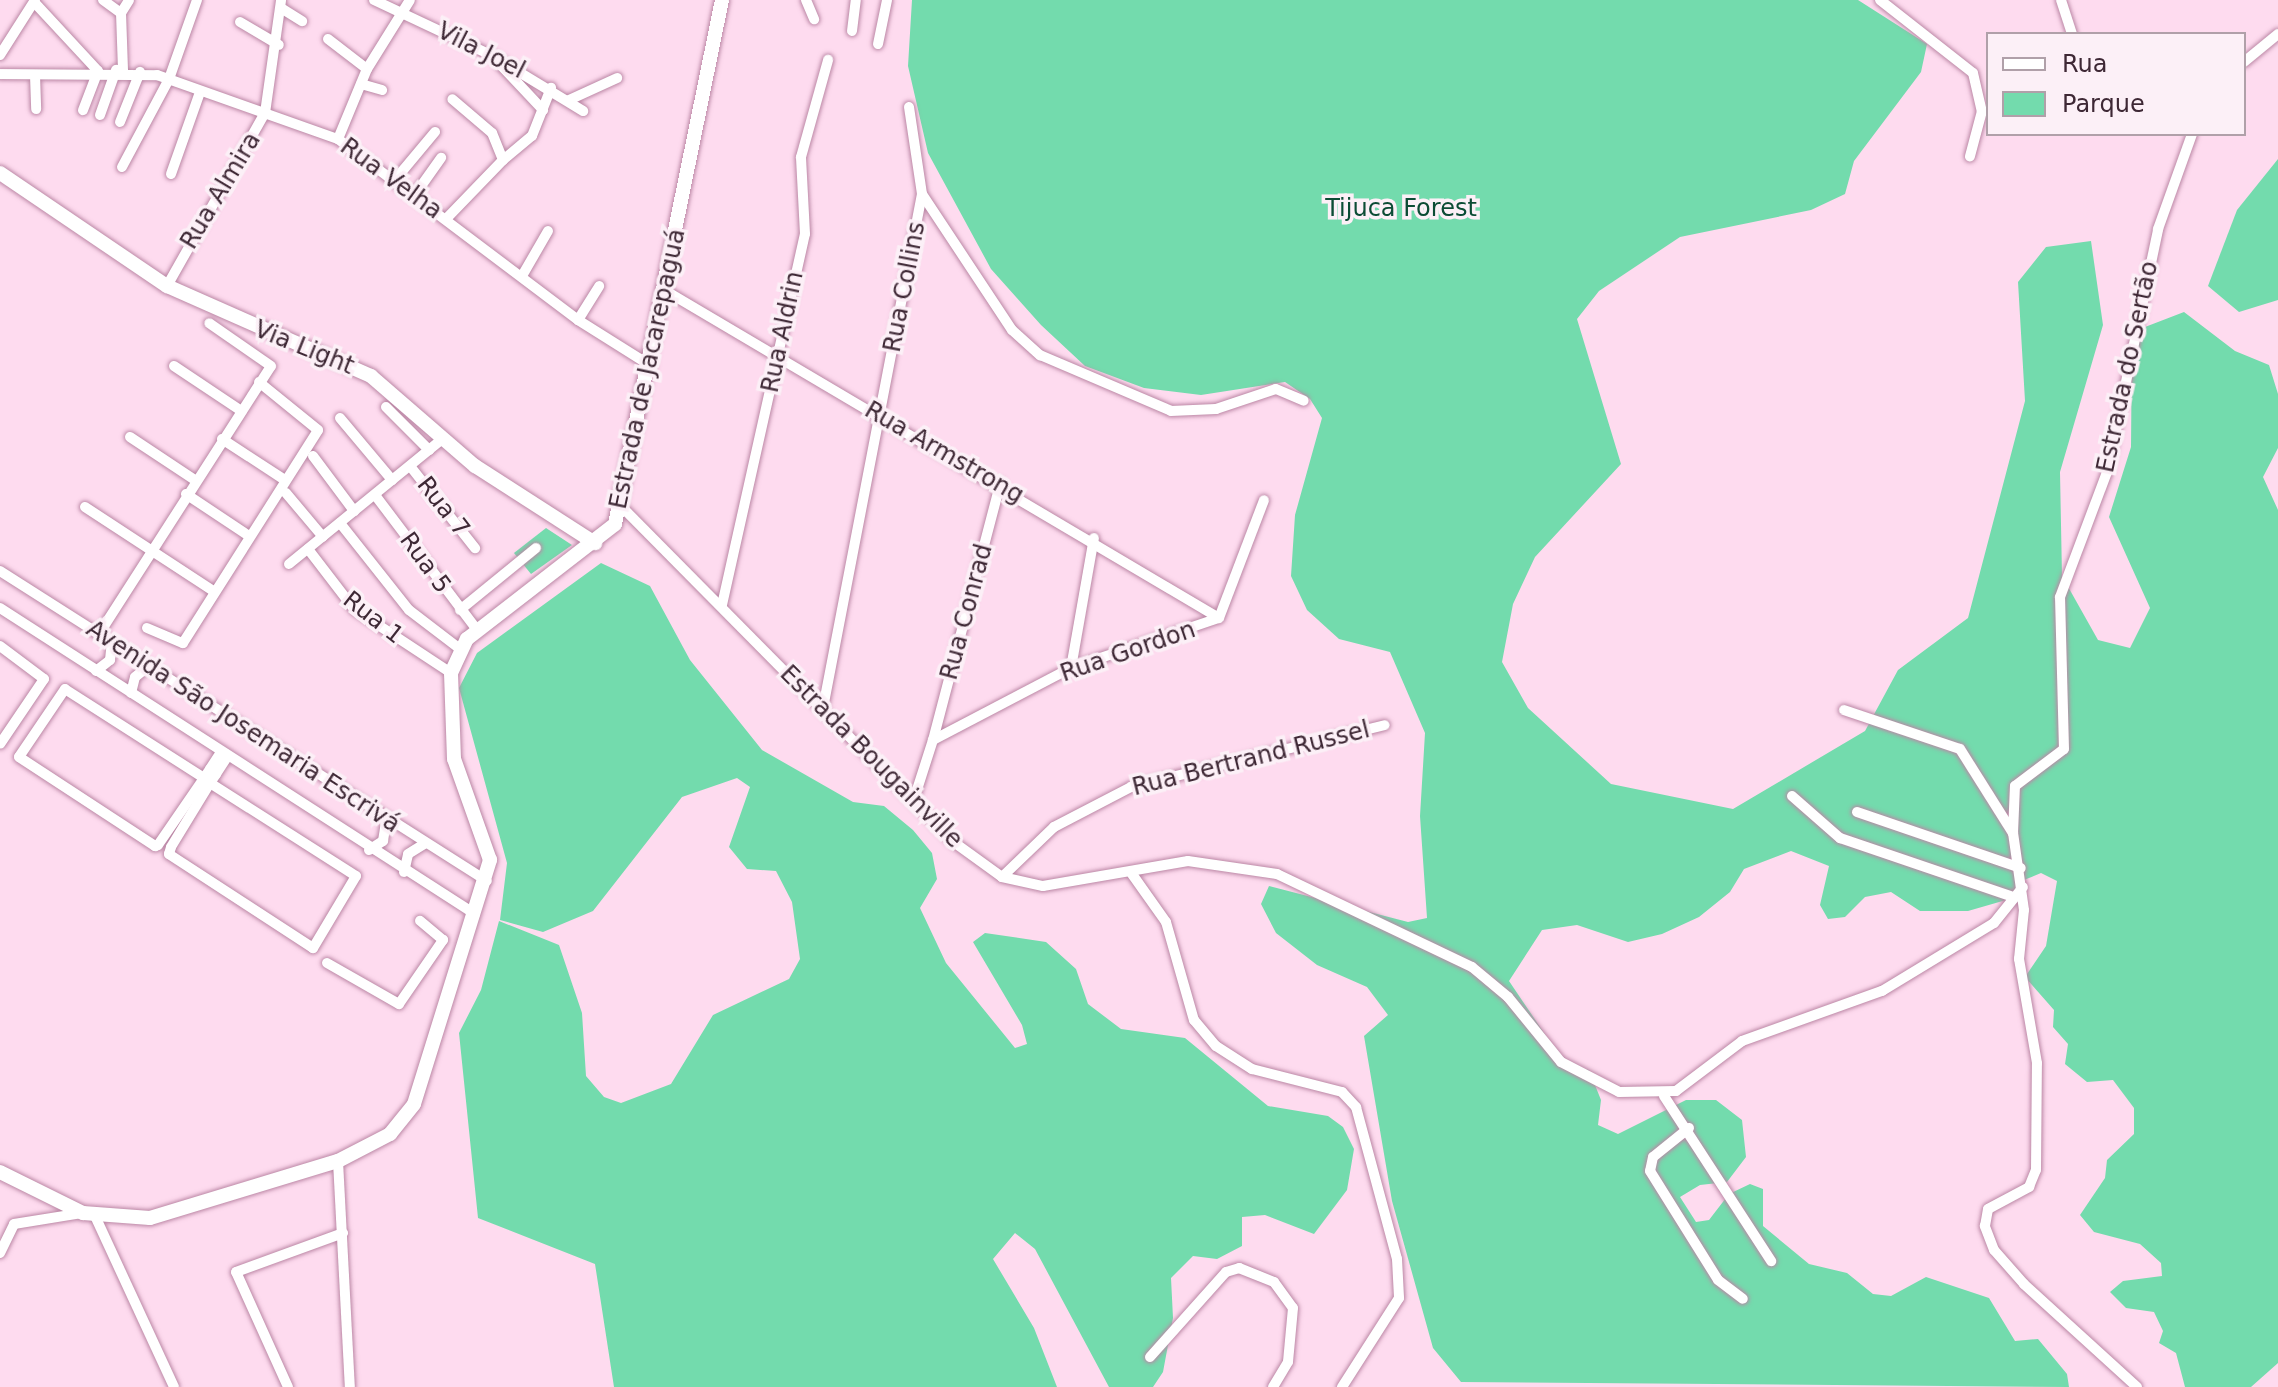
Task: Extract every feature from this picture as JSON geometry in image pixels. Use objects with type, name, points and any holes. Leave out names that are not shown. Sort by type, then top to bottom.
[{"type":"street","points":[[103,0],[121,13]]},
{"type":"street","points":[[100,115],[120,70],[121,13],[129,0]]},
{"type":"street","points":[[122,167],[169,79],[197,0]]},
{"type":"street","name":"Vila Joel","points":[[374,0],[491,55],[551,88],[583,111]]},
{"type":"street","points":[[338,139],[367,69],[410,0]]},
{"type":"street","points":[[714,0],[720,16]]},
{"type":"street","name":"Estrada de Jacarepaguá","points":[[0,1172],[89,1214],[150,1218],[338,1161],[390,1134],[414,1104],[487,881],[488,844],[454,759],[451,673],[460,649],[477,630],[611,530],[620,505],[651,366],[722,0]]},
{"type":"street","points":[[806,0],[814,19]]},
{"type":"street","points":[[852,31],[856,0]]},
{"type":"street","points":[[878,44],[887,0]]},
{"type":"street","points":[[1880,0],[1973,73],[1982,111],[1970,156]]},
{"type":"street","points":[[2061,0],[2071,32]]},
{"type":"street","points":[[0,55],[35,1],[98,71],[83,110]]},
{"type":"street","points":[[281,4],[302,21]]},
{"type":"street","name":"Rua Almira","points":[[167,286],[265,113],[279,45],[281,4]]},
{"type":"street","points":[[240,22],[279,45]]},
{"type":"street","points":[[2246,60],[2278,34]]},
{"type":"street","points":[[328,39],[367,69]]},
{"type":"street","points":[[491,55],[543,110]]},
{"type":"street","name":"Rua Aldrin","points":[[722,605],[778,360],[808,208],[801,157],[828,60]]},
{"type":"street","points":[[120,122],[140,72]]},
{"type":"street","name":"Rua Velha","points":[[0,74],[140,72],[169,79],[338,139],[578,320],[651,366]]},
{"type":"street","points":[[35,75],[36,109]]},
{"type":"street","points":[[569,100],[617,78]]},
{"type":"street","points":[[361,84],[382,90]]},
{"type":"street","points":[[446,219],[503,160],[532,136],[551,88]]},
{"type":"street","points":[[171,174],[200,92]]},
{"type":"street","points":[[452,99],[492,133],[503,160]]},
{"type":"street","points":[[909,107],[922,194]]},
{"type":"street","points":[[394,181],[435,132]]},
{"type":"street","name":"Estrada do Sertão","points":[[2137,1387],[2024,1284],[1986,1234],[1988,1209],[2029,1187],[2036,1170],[2037,1063],[2019,959],[2023,887],[2013,833],[2015,786],[2064,749],[2060,597],[2107,472],[2158,229],[2191,136]]},
{"type":"street","points":[[414,196],[441,158]]},
{"type":"street","name":"Via Light","points":[[0,173],[167,286],[371,376],[442,439],[595,543]]},
{"type":"street","name":"Rua Collins","points":[[922,194],[1012,330],[1040,355],[1171,411],[1216,409],[1254,395],[1282,390],[1304,401]]},
{"type":"street","name":"Rua Collins","points":[[823,708],[922,194]]},
{"type":"street","points":[[522,276],[548,231]]},
{"type":"street","points":[[578,320],[599,286]]},
{"type":"street","name":"Rua Armstrong","points":[[666,291],[778,360],[1094,538],[1219,618]]},
{"type":"street","points":[[99,634],[270,361],[209,323]]},
{"type":"street","points":[[174,366],[240,410]]},
{"type":"street","points":[[147,628],[181,644],[319,427],[259,382]]},
{"type":"street","points":[[386,407],[429,450]]},
{"type":"street","points":[[340,418],[392,480]]},
{"type":"street","points":[[130,437],[195,480]]},
{"type":"street","points":[[222,439],[285,480]]},
{"type":"street","points":[[289,564],[442,439]]},
{"type":"street","points":[[313,456],[354,511]]},
{"type":"street","name":"Rua 7","points":[[410,466],[475,548]]},
{"type":"street","name":"Rua Conrad","points":[[933,740],[1000,484]]},
{"type":"street","points":[[286,493],[323,537]]},
{"type":"street","points":[[186,494],[249,536]]},
{"type":"street","name":"Rua 5","points":[[375,495],[477,630]]},
{"type":"street","name":"Rua Gordon","points":[[933,740],[1071,668],[1219,618],[1264,500]]},
{"type":"street","name":"Estrada Bougainville","points":[[620,505],[915,796],[955,843],[1002,877],[1043,886],[1203,861],[1277,874],[1472,967],[1583,1076],[1619,1092],[1664,1096]]},
{"type":"street","points":[[85,507],[215,592]]},
{"type":"street","points":[[340,523],[409,610],[460,649]]},
{"type":"street","points":[[1071,668],[1094,538]]},
{"type":"street","points":[[460,610],[536,548]]},
{"type":"street","name":"Rua 1","points":[[308,549],[354,609],[451,673]]},
{"type":"street","name":"Avenida São Josemaria Escrivá","points":[[0,571],[386,821],[487,881]]},
{"type":"street","name":"Avenida São Josemaria Escrivá","points":[[0,608],[369,850],[475,914]]},
{"type":"street","points":[[96,671],[110,660],[112,642]]},
{"type":"street","points":[[0,646],[44,679],[0,744]]},
{"type":"street","points":[[131,693],[135,677],[149,666]]},
{"type":"street","points":[[207,781],[152,846],[19,757],[65,689],[207,781],[356,876],[313,948],[171,858],[207,781],[224,754]]},
{"type":"street","points":[[1844,710],[1960,749],[2013,833]]},
{"type":"street","name":"Rua Bertrand Russel","points":[[1002,877],[1054,827],[1131,787],[1385,725]]},
{"type":"street","points":[[915,796],[933,740]]},
{"type":"street","points":[[1792,796],[1840,838],[2010,896]]},
{"type":"street","points":[[1857,812],[2021,868]]},
{"type":"street","points":[[369,850],[383,841],[386,821]]},
{"type":"street","points":[[404,872],[408,854],[424,844]]},
{"type":"street","points":[[1132,874],[1166,922],[1194,1020],[1216,1046],[1252,1069],[1342,1092],[1356,1107],[1397,1259],[1399,1298],[1342,1387]]},
{"type":"street","points":[[1771,1261],[1689,1128],[1664,1096],[1742,1041],[1882,991],[1994,923],[2010,896],[2023,887]]},
{"type":"street","points":[[327,963],[395,1005],[442,944],[441,934],[420,921]]},
{"type":"street","points":[[442,944],[464,950]]},
{"type":"street","points":[[1689,1128],[1653,1157],[1650,1171],[1718,1280],[1743,1299]]},
{"type":"street","points":[[338,1161],[350,1387]]},
{"type":"street","points":[[0,1253],[14,1224],[89,1214],[174,1387]]},
{"type":"street","points":[[288,1387],[236,1272],[343,1233]]},
{"type":"street","points":[[1150,1357],[1226,1272],[1239,1268],[1274,1282],[1293,1308],[1288,1362],[1273,1387]]},
{"type":"green space","name":"Tijuca Forest","points":[[912,0],[1858,0],[1927,44],[1921,72],[1854,161],[1845,194],[1811,210],[1680,237],[1599,291],[1577,319],[1621,464],[1535,557],[1513,604],[1502,662],[1528,708],[1611,784],[1733,809],[1865,731],[1898,670],[1968,618],[2025,401],[2018,282],[2046,247],[2091,241],[2103,325],[2060,472],[2062,576],[2098,640],[2130,648],[2150,608],[2109,517],[2131,447],[2132,332],[2184,312],[2235,351],[2269,365],[2278,394],[2278,448],[2263,477],[2278,510],[2278,1363],[2251,1387],[2185,1387],[2176,1353],[2159,1343],[2163,1331],[2154,1312],[2126,1308],[2110,1292],[2123,1281],[2162,1276],[2161,1263],[2140,1244],[2094,1232],[2080,1215],[2105,1178],[2107,1160],[2134,1134],[2134,1108],[2113,1080],[2087,1082],[2065,1064],[2068,1044],[2053,1027],[2054,1010],[2025,977],[2046,946],[2057,881],[2041,873],[2024,880],[2013,898],[1968,911],[1920,911],[1891,892],[1865,897],[1845,917],[1828,919],[1820,905],[1829,866],[1791,851],[1744,869],[1730,892],[1699,917],[1662,934],[1628,942],[1577,925],[1542,930],[1509,981],[1565,1064],[1589,1070],[1601,1100],[1598,1125],[1618,1134],[1686,1100],[1716,1100],[1742,1120],[1746,1157],[1727,1182],[1700,1185],[1680,1197],[1696,1222],[1709,1220],[1729,1194],[1750,1184],[1763,1189],[1763,1226],[1809,1264],[1847,1273],[1873,1294],[1891,1296],[1926,1277],[1989,1298],[2015,1341],[2038,1339],[2067,1374],[2069,1387],[1461,1382],[1433,1348],[1392,1201],[1364,1036],[1388,1015],[1367,987],[1317,965],[1276,933],[1261,904],[1269,886],[1408,922],[1427,918],[1420,816],[1425,733],[1390,652],[1339,639],[1307,610],[1291,576],[1295,515],[1322,418],[1310,399],[1285,382],[1201,395],[1144,388],[1085,366],[1041,325],[991,269],[928,153],[908,66]]},
{"type":"green space","points":[[2278,159],[2278,300],[2239,312],[2208,286],[2237,210]]},
{"type":"green space","points":[[546,528],[572,545],[531,574],[514,553]]},
{"type":"green space","points":[[601,563],[650,586],[690,660],[762,750],[853,802],[884,806],[913,830],[932,853],[937,879],[920,908],[946,963],[1015,1048],[1027,1044],[1022,1025],[973,942],[985,933],[1046,942],[1076,969],[1088,1004],[1121,1029],[1185,1038],[1268,1106],[1328,1116],[1343,1127],[1354,1149],[1347,1190],[1314,1234],[1265,1215],[1242,1217],[1242,1246],[1217,1259],[1193,1256],[1171,1278],[1173,1318],[1163,1372],[1153,1387],[1109,1387],[1035,1249],[1015,1233],[993,1259],[1034,1328],[1057,1387],[614,1387],[595,1264],[478,1218],[459,1033],[481,990],[499,921],[559,945],[582,1013],[586,1076],[604,1097],[621,1103],[671,1084],[713,1015],[789,979],[800,959],[792,902],[776,871],[747,869],[729,847],[750,787],[737,778],[682,797],[593,911],[543,932],[500,920],[507,863],[459,688],[477,653]]}]
